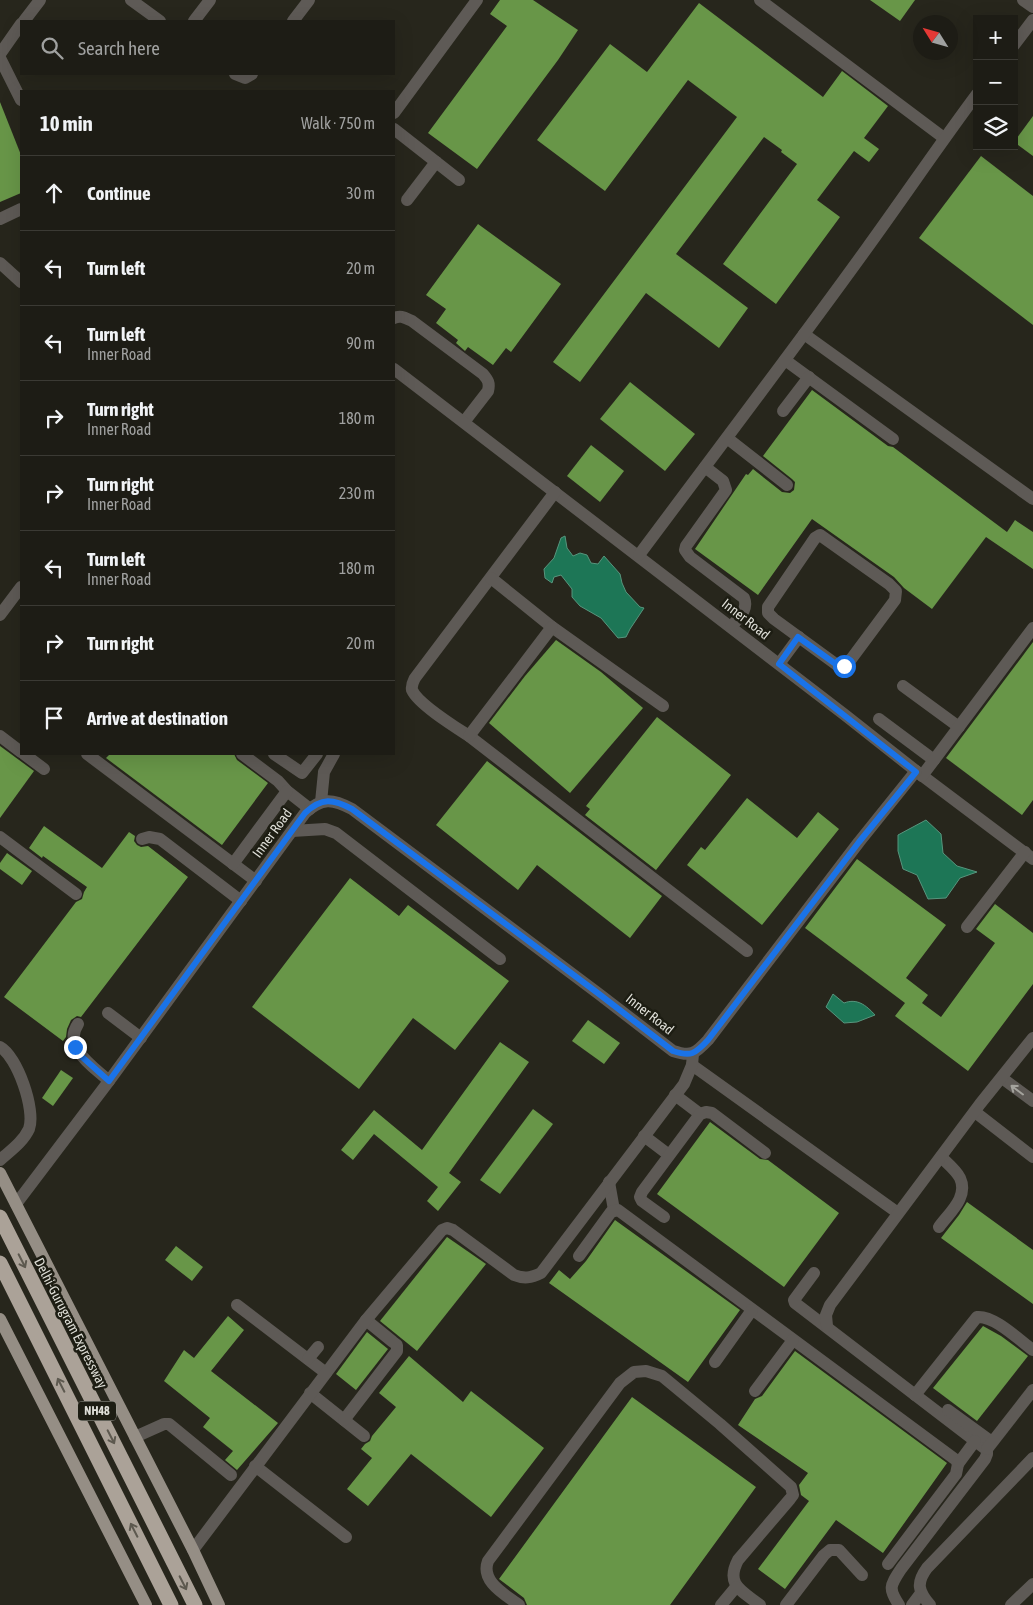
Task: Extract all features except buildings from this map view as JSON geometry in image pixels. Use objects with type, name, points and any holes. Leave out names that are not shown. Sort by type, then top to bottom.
[{"type":"highway","name":"Delhi-Gurugram Expressway","points":[[0,1217],[195,1605]]},
{"type":"highway","name":"NH48","points":[[0,1263],[171,1605]]},
{"type":"main road","points":[[0,1173],[193,1550],[219,1605]]},
{"type":"main road","points":[[0,1319],[146,1605]]},
{"type":"street","points":[[24,20],[40,0]]},
{"type":"street","points":[[131,0],[159,20]]},
{"type":"street","points":[[195,20],[210,0]]},
{"type":"street","points":[[294,20],[309,0]]},
{"type":"street","points":[[395,112],[478,0]]},
{"type":"street","points":[[760,0],[944,138]]},
{"type":"street","points":[[1023,0],[1033,7]]},
{"type":"street","points":[[1018,40],[1033,20]]},
{"type":"street","points":[[0,54],[20,26]]},
{"type":"street","points":[[0,58],[20,98]]},
{"type":"street","points":[[238,75],[245,78],[250,75]]},
{"type":"street","points":[[639,555],[785,360],[973,99]]},
{"type":"street","points":[[395,130],[459,180]]},
{"type":"street","points":[[407,200],[436,162]]},
{"type":"street","points":[[0,219],[20,209]]},
{"type":"street","points":[[0,263],[20,281]]},
{"type":"street","points":[[395,318],[404,317],[412,322],[488,379],[488,391],[464,422]]},
{"type":"street","points":[[804,334],[1033,499]]},
{"type":"street","points":[[785,360],[893,439]]},
{"type":"street","name":"Inner Road","points":[[395,369],[639,555],[919,774],[1030,854]]},
{"type":"street","points":[[783,411],[808,377]]},
{"type":"street","points":[[727,438],[787,484]]},
{"type":"street","points":[[705,467],[723,480],[726,490],[685,550],[690,557],[744,598],[746,608],[731,627]]},
{"type":"street","points":[[556,492],[415,678],[412,684],[413,690],[426,706],[468,736],[746,951]]},
{"type":"street","points":[[817,536],[823,536],[893,587],[896,592],[895,600],[844,666],[837,665],[798,637],[769,615],[768,610],[817,536]]},
{"type":"street","points":[[491,578],[552,626],[663,706]]},
{"type":"street","points":[[0,615],[20,588]]},
{"type":"street","points":[[468,736],[552,626]]},
{"type":"street","points":[[193,1550],[366,1320],[442,1230],[447,1228],[453,1230],[514,1276],[522,1278],[534,1277],[540,1273],[684,1084],[693,1060],[859,842],[919,774],[934,760],[1033,628]]},
{"type":"street","points":[[779,664],[798,637]]},
{"type":"street","points":[[903,686],[959,727]]},
{"type":"street","points":[[879,719],[934,760]]},
{"type":"street","points":[[0,736],[20,751]]},
{"type":"street","points":[[26,755],[44,769]]},
{"type":"street","points":[[88,755],[256,880]]},
{"type":"street","points":[[243,755],[278,781],[287,791],[310,809]]},
{"type":"street","points":[[276,755],[302,772],[316,755]]},
{"type":"street","points":[[321,802],[324,772],[330,755]]},
{"type":"street","points":[[233,864],[287,791]]},
{"type":"street","name":"Inner Road","points":[[16,1204],[141,1038],[292,831],[310,809],[321,802],[335,801],[352,809],[673,1051],[686,1054],[898,1213]]},
{"type":"street","points":[[292,831],[326,829],[336,832],[500,959]]},
{"type":"street","points":[[0,837],[76,894]]},
{"type":"street","points":[[142,839],[149,837],[160,839],[241,901]]},
{"type":"street","points":[[967,927],[1030,854]]},
{"type":"street","points":[[108,1013],[141,1038]]},
{"type":"street","points":[[78,1024],[74,1029],[72,1038],[75,1047],[81,1056],[109,1081]]},
{"type":"street","points":[[827,1326],[827,1308],[1033,1038]]},
{"type":"street","points":[[0,1047],[10,1056],[24,1086],[30,1107],[30,1120],[25,1136],[0,1160]]},
{"type":"street","points":[[1002,1078],[1033,1102]]},
{"type":"street","points":[[675,1095],[700,1114]]},
{"type":"street","points":[[664,1218],[642,1201],[640,1197],[644,1188],[700,1114],[712,1112],[765,1153]]},
{"type":"street","points":[[975,1112],[1033,1157]]},
{"type":"street","points":[[644,1136],[669,1155]]},
{"type":"street","points":[[939,1227],[960,1200],[962,1192],[959,1176],[941,1157]]},
{"type":"street","points":[[609,1182],[614,1210]]},
{"type":"street","points":[[579,1256],[614,1210]]},
{"type":"street","points":[[614,1210],[618,1210],[956,1460],[958,1464]]},
{"type":"street","points":[[814,1273],[794,1300],[795,1303],[990,1446]]},
{"type":"street","points":[[237,1305],[308,1359],[323,1376]]},
{"type":"street","points":[[715,1362],[752,1310]]},
{"type":"street","points":[[918,1392],[977,1317],[983,1316],[992,1319],[1033,1350]]},
{"type":"street","points":[[344,1420],[397,1350],[393,1342],[366,1320]]},
{"type":"street","points":[[254,1328],[323,1376]]},
{"type":"street","points":[[755,1390],[793,1340]]},
{"type":"street","points":[[308,1359],[318,1347]]},
{"type":"street","points":[[519,1605],[496,1588],[490,1581],[486,1571],[488,1562],[620,1383],[634,1372],[646,1371],[662,1376],[720,1424],[791,1488],[793,1495],[738,1560],[733,1575],[736,1587],[760,1605]]},
{"type":"street","points":[[898,1605],[892,1595],[891,1584],[985,1459],[990,1446],[1033,1390]]},
{"type":"street","points":[[310,1393],[364,1436]]},
{"type":"street","points":[[943,1411],[975,1441],[990,1446]]},
{"type":"street","points":[[135,1437],[164,1424],[173,1426],[231,1475]]},
{"type":"street","points":[[888,1564],[956,1474],[958,1464],[975,1441]]},
{"type":"street","points":[[930,1605],[921,1593],[919,1584],[926,1568],[1033,1458]]},
{"type":"street","points":[[255,1466],[346,1537]]},
{"type":"street","points":[[786,1605],[824,1555],[830,1550],[839,1550],[862,1575]]},
{"type":"street","points":[[1011,1605],[1033,1584]]},
{"type":"street","points":[[721,1605],[736,1587]]},
{"type":"street","points":[[912,1605],[921,1593]]},
{"type":"shaded area","points":[[565,536],[567,548],[573,556],[580,553],[587,555],[591,563],[598,564],[604,556],[620,574],[626,592],[640,607],[644,608],[626,637],[618,638],[601,618],[580,606],[572,597],[572,589],[561,575],[554,577],[552,583],[545,578],[544,569],[554,558],[561,538]]},
{"type":"shaded area","points":[[926,820],[941,834],[943,853],[957,866],[977,872],[960,878],[946,898],[928,899],[917,875],[903,869],[898,851],[898,835]]},
{"type":"shaded area","points":[[833,994],[844,1003],[853,1001],[861,1003],[875,1015],[857,1022],[844,1023],[826,1007]]},
{"type":"route","points":[[75,1047],[81,1056],[109,1081],[305,813],[321,802],[335,801],[352,809],[673,1051],[693,1054],[708,1040],[859,842],[916,772],[779,664],[798,637],[840,667],[844,666]]}]
